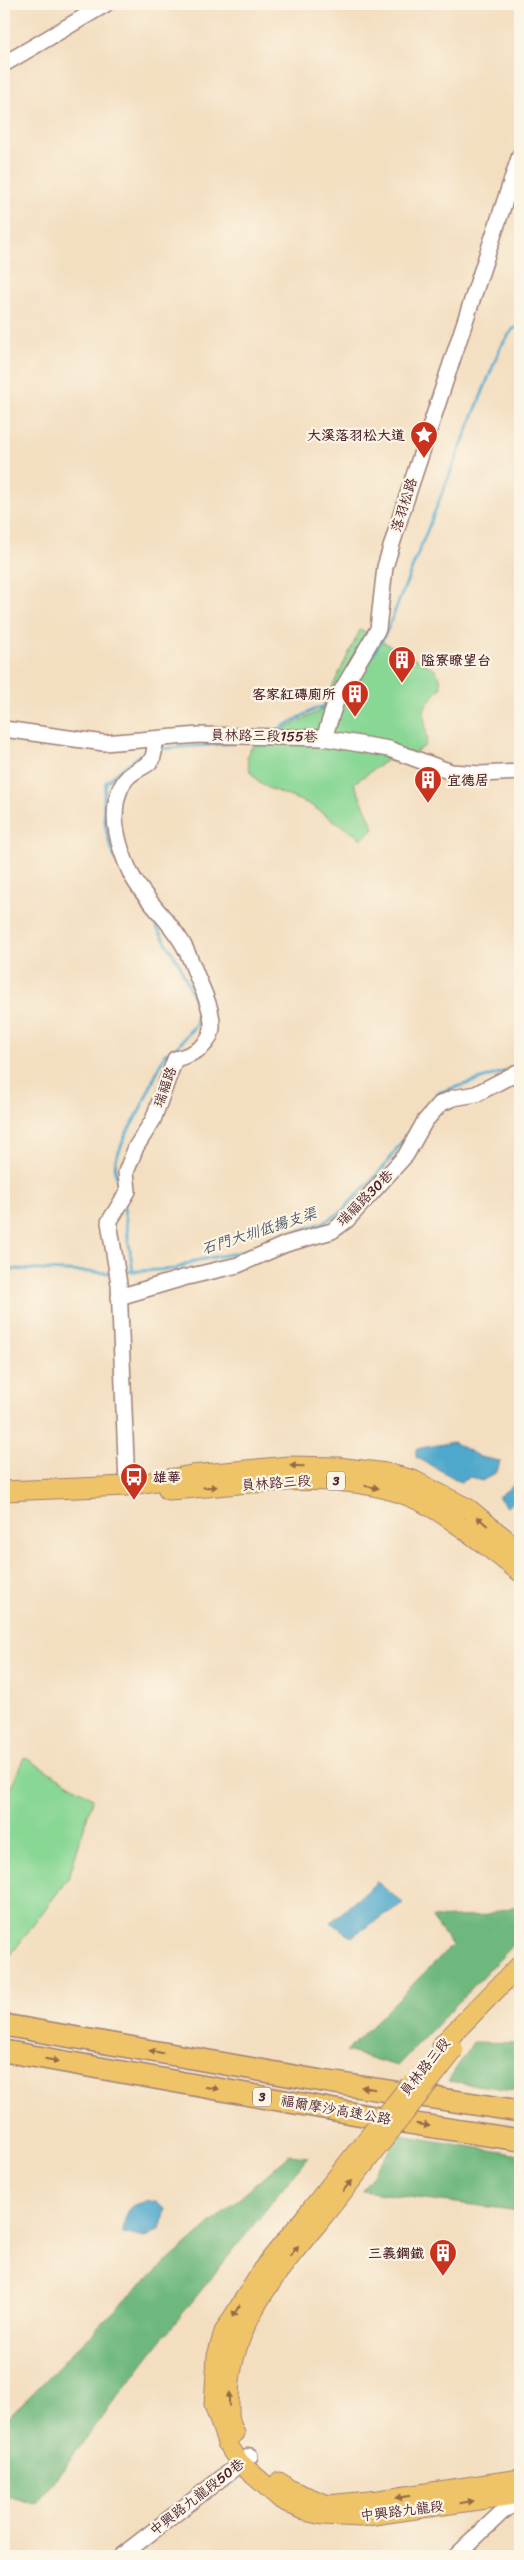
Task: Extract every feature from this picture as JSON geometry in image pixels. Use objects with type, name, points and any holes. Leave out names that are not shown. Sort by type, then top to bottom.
[{"type":"highway","name":"福爾摩沙高速公路","points":[[4,2025],[322,2081],[520,2111]]},
{"type":"highway","name":"福爾摩沙高速公路","points":[[4,2051],[402,2122],[520,2140]]},
{"type":"main road","name":"員林路三段","points":[[127,1486],[192,1475],[289,1466],[338,1467],[386,1473],[413,1480],[469,1509],[520,1551]]},
{"type":"main road","name":"員林路三段","points":[[4,1490],[127,1486],[166,1490],[328,1479],[392,1490],[430,1506],[520,1572]]},
{"type":"main road","name":"員林路三段","points":[[266,2274],[448,2047],[520,1965]]},
{"type":"main road","name":"員林路三段","points":[[448,2047],[520,1980]]},
{"type":"main road","name":"中興路九龍段","points":[[266,2274],[253,2311],[236,2349],[229,2376],[229,2424],[245,2460],[282,2500],[305,2511],[323,2515],[360,2517],[520,2494]]},
{"type":"main road","name":"中興路九龍段","points":[[245,2460],[266,2472],[290,2490],[328,2505],[379,2500],[520,2479]]},
{"type":"street","points":[[4,64],[106,4]]},
{"type":"street","name":"落羽松路","points":[[324,738],[335,704],[378,628],[385,567],[520,155]]},
{"type":"street","name":"員林路三段155巷","points":[[4,728],[104,743],[155,746],[199,735],[324,738],[389,749],[451,772],[480,774],[520,772]]},
{"type":"street","name":"瑞福路","points":[[127,1486],[119,1297],[109,1222],[123,1201],[126,1172],[136,1147],[153,1120],[175,1059],[194,1054],[210,1038],[213,1020],[205,995],[184,945],[131,874],[117,833],[116,809],[119,789],[130,775],[145,767],[155,746]]},
{"type":"street","name":"瑞福路30巷","points":[[119,1297],[238,1265],[286,1244],[332,1231],[347,1220],[406,1155],[425,1121],[440,1104],[453,1098],[476,1094],[520,1071]]},
{"type":"street","name":"中興路九龍段50巷","points":[[121,2556],[245,2460]]},
{"type":"street","points":[[456,2556],[500,2513],[520,2499]]},
{"type":"green space","points":[[360,630],[435,669],[440,678],[441,688],[427,703],[424,712],[427,739],[425,746],[415,752],[393,756],[354,783],[374,828],[362,839],[309,804],[268,788],[256,779],[250,771],[247,758],[251,748],[275,733],[321,710]]},
{"type":"green space","points":[[24,1757],[93,1798],[69,1877],[4,1964],[4,1803]]},
{"type":"green space","points":[[520,1905],[520,1938],[397,2066],[346,2051],[452,1945],[432,1918],[481,1916]]},
{"type":"green space","points":[[473,2042],[520,2043],[520,2091],[448,2081]]},
{"type":"green space","points":[[400,2135],[520,2155],[520,2211],[362,2191]]},
{"type":"green space","points":[[289,2155],[308,2157],[151,2353],[36,2504],[4,2495],[4,2422],[137,2288]]},
{"type":"water","points":[[453,1442],[480,1457],[500,1461],[497,1472],[482,1481],[470,1477],[461,1482],[416,1457],[416,1449]]},
{"type":"water","points":[[520,1480],[520,1497],[507,1507],[498,1497]]},
{"type":"water","points":[[377,1882],[403,1903],[351,1937],[331,1922]]},
{"type":"water","points":[[156,2201],[166,2210],[160,2229],[144,2238],[123,2233],[125,2218],[131,2208],[141,2203]]},
{"type":"waterway","points":[[341,703],[344,702],[387,631],[501,346],[513,329],[520,326]]},
{"type":"waterway","points":[[275,731],[317,708],[330,706]]},
{"type":"waterway","points":[[158,749],[234,743]]},
{"type":"waterway","points":[[122,872],[112,851],[106,829],[104,817],[106,782],[145,751],[149,750]]},
{"type":"waterway","points":[[120,1192],[115,1170],[116,1159],[126,1134],[139,1112],[165,1054],[178,1046],[196,1024],[197,1007],[180,965],[140,901]]},
{"type":"waterway","name":"石門大圳低揚支渠","points":[[424,1111],[438,1093],[503,1072]]},
{"type":"waterway","name":"石門大圳低揚支渠","points":[[122,1272],[175,1269],[194,1261],[241,1252],[322,1223],[340,1213],[383,1168],[419,1118]]},
{"type":"waterway","points":[[124,1207],[133,1272]]},
{"type":"waterway","name":"石門大圳低揚支渠","points":[[4,1272],[17,1269],[114,1273]]},
{"type":"place","name":"大溪落羽松大道","points":[[424,459]]},
{"type":"place","name":"隘寮瞭望台","points":[[402,684]]},
{"type":"place","name":"客家紅磚廁所","points":[[355,718]]},
{"type":"place","name":"宜德居","points":[[428,804]]},
{"type":"place","name":"雄華","points":[[134,1501]]},
{"type":"place","name":"三義鋼鐵","points":[[443,2277]]}]
